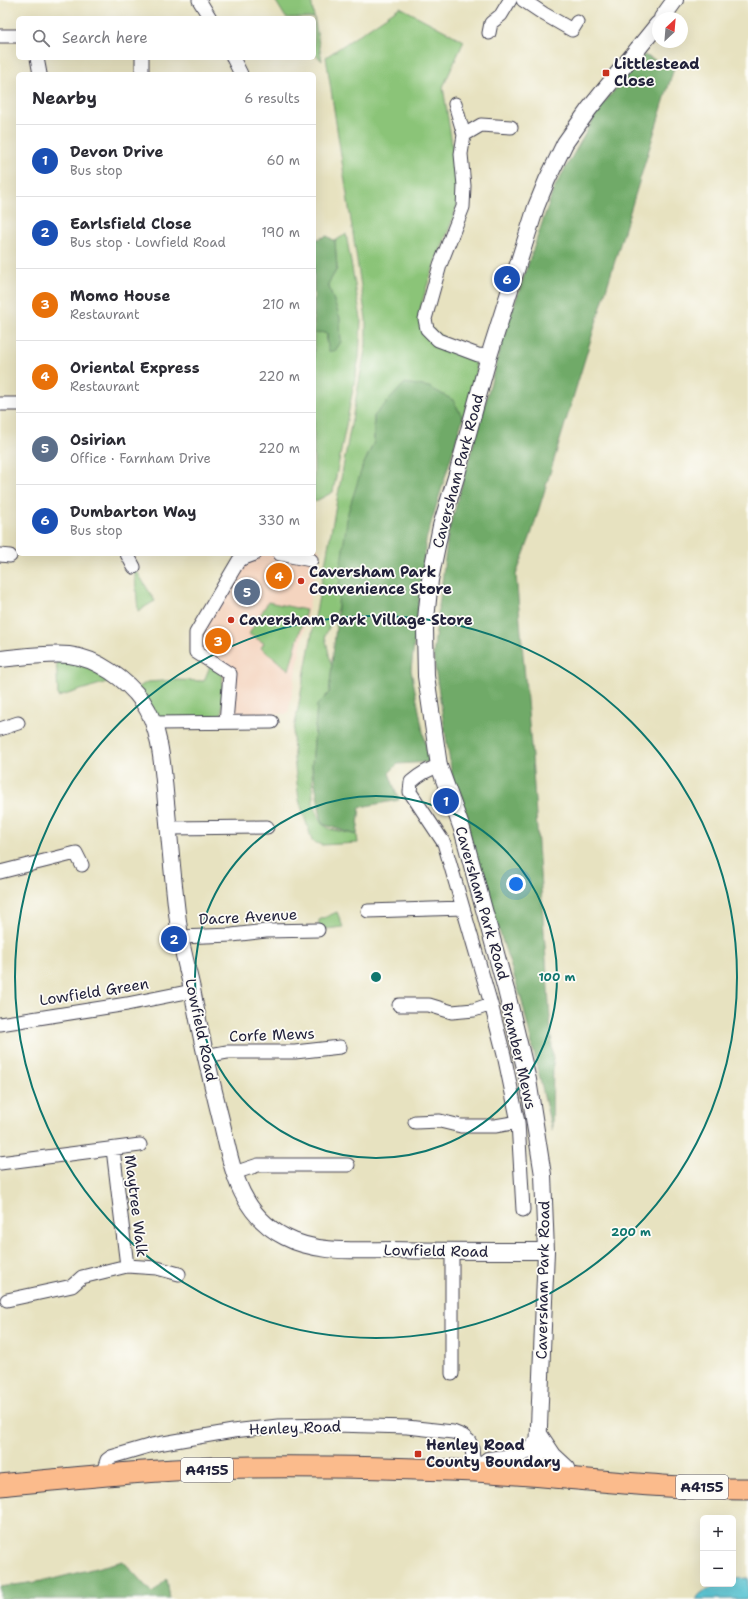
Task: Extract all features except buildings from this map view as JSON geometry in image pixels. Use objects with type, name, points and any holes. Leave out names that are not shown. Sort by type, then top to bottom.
[{"type":"main road","name":"A4155","points":[[0,1485],[102,1475],[250,1467],[386,1468],[474,1471],[657,1486],[748,1489]]},
{"type":"street","points":[[199,0],[206,16]]},
{"type":"street","points":[[489,34],[491,23],[502,15],[510,0]]},
{"type":"street","points":[[523,0],[544,14],[573,29]]},
{"type":"street","points":[[666,12],[675,0]]},
{"type":"street","name":"Caversham Park Road","points":[[537,1476],[546,1251],[542,1175],[528,1080],[506,990],[462,829],[439,766],[426,676],[425,629],[430,580],[441,526],[457,474],[489,356],[536,207],[565,144],[589,109],[652,31]]},
{"type":"street","points":[[0,36],[16,36]]},
{"type":"street","points":[[37,60],[40,72]]},
{"type":"street","points":[[142,60],[142,72]]},
{"type":"street","points":[[234,60],[240,72]]},
{"type":"street","points":[[455,104],[464,135],[461,154],[464,186],[463,207],[440,265],[425,318],[427,329],[438,340],[478,355],[489,356]]},
{"type":"street","points":[[464,135],[481,125],[511,127]]},
{"type":"street","points":[[0,404],[16,404]]},
{"type":"street","points":[[128,556],[134,567]]},
{"type":"street","points":[[226,722],[230,674],[196,652],[196,633],[239,560],[250,556]]},
{"type":"street","points":[[290,556],[311,560]]},
{"type":"street","name":"Lowfield Road","points":[[0,659],[48,654],[72,655],[93,662],[109,670],[126,683],[143,702],[155,723],[162,766],[180,937],[205,1056],[234,1173],[247,1203],[256,1215],[284,1237],[303,1244],[326,1249],[452,1252],[546,1251]]},
{"type":"street","points":[[155,723],[272,722]]},
{"type":"street","points":[[0,729],[18,723]]},
{"type":"street","name":"Bramber Mews","points":[[439,766],[431,768],[411,782],[410,792],[444,843],[491,1004],[504,1055],[518,1122],[523,1210]]},
{"type":"street","points":[[168,828],[266,826]]},
{"type":"street","points":[[0,872],[76,847],[82,865]]},
{"type":"street","points":[[368,911],[463,908]]},
{"type":"street","name":"Dacre Avenue","points":[[180,937],[232,935],[266,930],[318,930]]},
{"type":"street","name":"Lowfield Green","points":[[0,1024],[128,1004],[192,991]]},
{"type":"street","points":[[399,1005],[428,1005],[452,1012],[474,1010],[491,1004]]},
{"type":"street","name":"Corfe Mews","points":[[205,1056],[227,1052],[296,1052],[340,1047]]},
{"type":"street","name":"Bramber Mews","points":[[415,1122],[440,1121],[461,1126],[495,1126],[518,1122]]},
{"type":"street","points":[[0,1163],[140,1145]]},
{"type":"street","name":"Maytree Walk","points":[[113,1149],[127,1266]]},
{"type":"street","points":[[234,1173],[258,1165],[348,1165]]},
{"type":"street","points":[[452,1252],[452,1374]]},
{"type":"street","name":"Maytree Walk","points":[[7,1300],[72,1286],[82,1277],[127,1266],[156,1268],[179,1274]]},
{"type":"street","name":"Henley Road","points":[[102,1475],[107,1460],[111,1457],[152,1445],[233,1431],[298,1425],[407,1427],[453,1432],[463,1436],[469,1441],[472,1447],[474,1471]]},
{"type":"street","points":[[474,1471],[488,1460],[514,1457],[525,1452],[539,1438],[553,1455],[567,1468],[571,1480]]},
{"type":"shaded area","points":[[316,548],[320,549],[288,714],[222,713],[223,675],[191,652],[242,556],[316,556]]},
{"type":"green space","points":[[275,0],[311,0],[314,16],[285,16]]},
{"type":"green space","points":[[400,7],[464,41],[443,87],[460,194],[453,218],[426,289],[419,319],[475,362],[477,375],[463,418],[453,400],[374,416],[374,442],[362,468],[340,571],[338,607],[325,636],[332,668],[329,693],[317,705],[312,766],[313,803],[322,824],[330,829],[357,835],[358,843],[321,845],[312,841],[299,800],[294,759],[293,735],[366,345],[366,319],[326,57]]},
{"type":"green space","points":[[316,28],[322,61],[316,55]]},
{"type":"green space","points":[[644,55],[674,68],[531,535],[516,575],[532,757],[553,1061],[552,1131],[522,1001],[455,794],[433,655],[448,534],[506,329],[554,188],[601,106]]},
{"type":"green space","points":[[346,234],[361,319],[359,358],[333,492],[316,501],[316,333],[321,332],[327,334],[326,343],[340,318],[328,284],[337,269],[335,241]]},
{"type":"green space","points":[[327,236],[335,241],[337,269],[328,284],[340,318],[341,342],[335,351],[328,351],[327,334],[321,332],[316,333],[316,240]]},
{"type":"green space","points":[[405,383],[429,387],[453,400],[463,418],[426,540],[411,670],[429,762],[398,764],[389,773],[399,800],[360,807],[357,835],[322,824],[312,766],[317,705],[329,693],[338,607],[340,571],[348,512],[362,468],[374,442],[374,416]]},
{"type":"green space","points":[[134,567],[155,601],[138,611]]},
{"type":"green space","points":[[268,602],[306,610],[289,670],[261,648],[264,643],[249,634]]},
{"type":"green space","points":[[56,655],[120,678],[58,697]]},
{"type":"green space","points":[[210,666],[223,675],[222,713],[217,722],[155,723],[133,691],[147,682],[176,680],[204,681]]},
{"type":"green space","points":[[337,912],[343,927],[318,930],[319,920]]},
{"type":"green space","points":[[123,1561],[152,1593],[167,1579],[170,1599],[0,1599],[0,1587],[49,1580]]},
{"type":"water","points":[[748,1578],[748,1599],[696,1599],[707,1589],[714,1587],[736,1587],[736,1579]]},
{"type":"place","name":"Littlestead Close","points":[[606,73]]},
{"type":"place","name":"Dumbarton Way","points":[[507,279]]},
{"type":"place","name":"Oriental Express","points":[[279,576]]},
{"type":"place","name":"Caversham Park Convenience Store","points":[[301,581]]},
{"type":"place","name":"Osirian","points":[[247,592]]},
{"type":"place","name":"Caversham Park Village Store","points":[[231,620]]},
{"type":"place","name":"Momo House","points":[[218,641]]},
{"type":"place","name":"Devon Drive","points":[[446,801]]},
{"type":"place","name":"Earlsfield Close","points":[[174,939]]},
{"type":"place","name":"Henley Road County Boundary","points":[[418,1454]]}]
